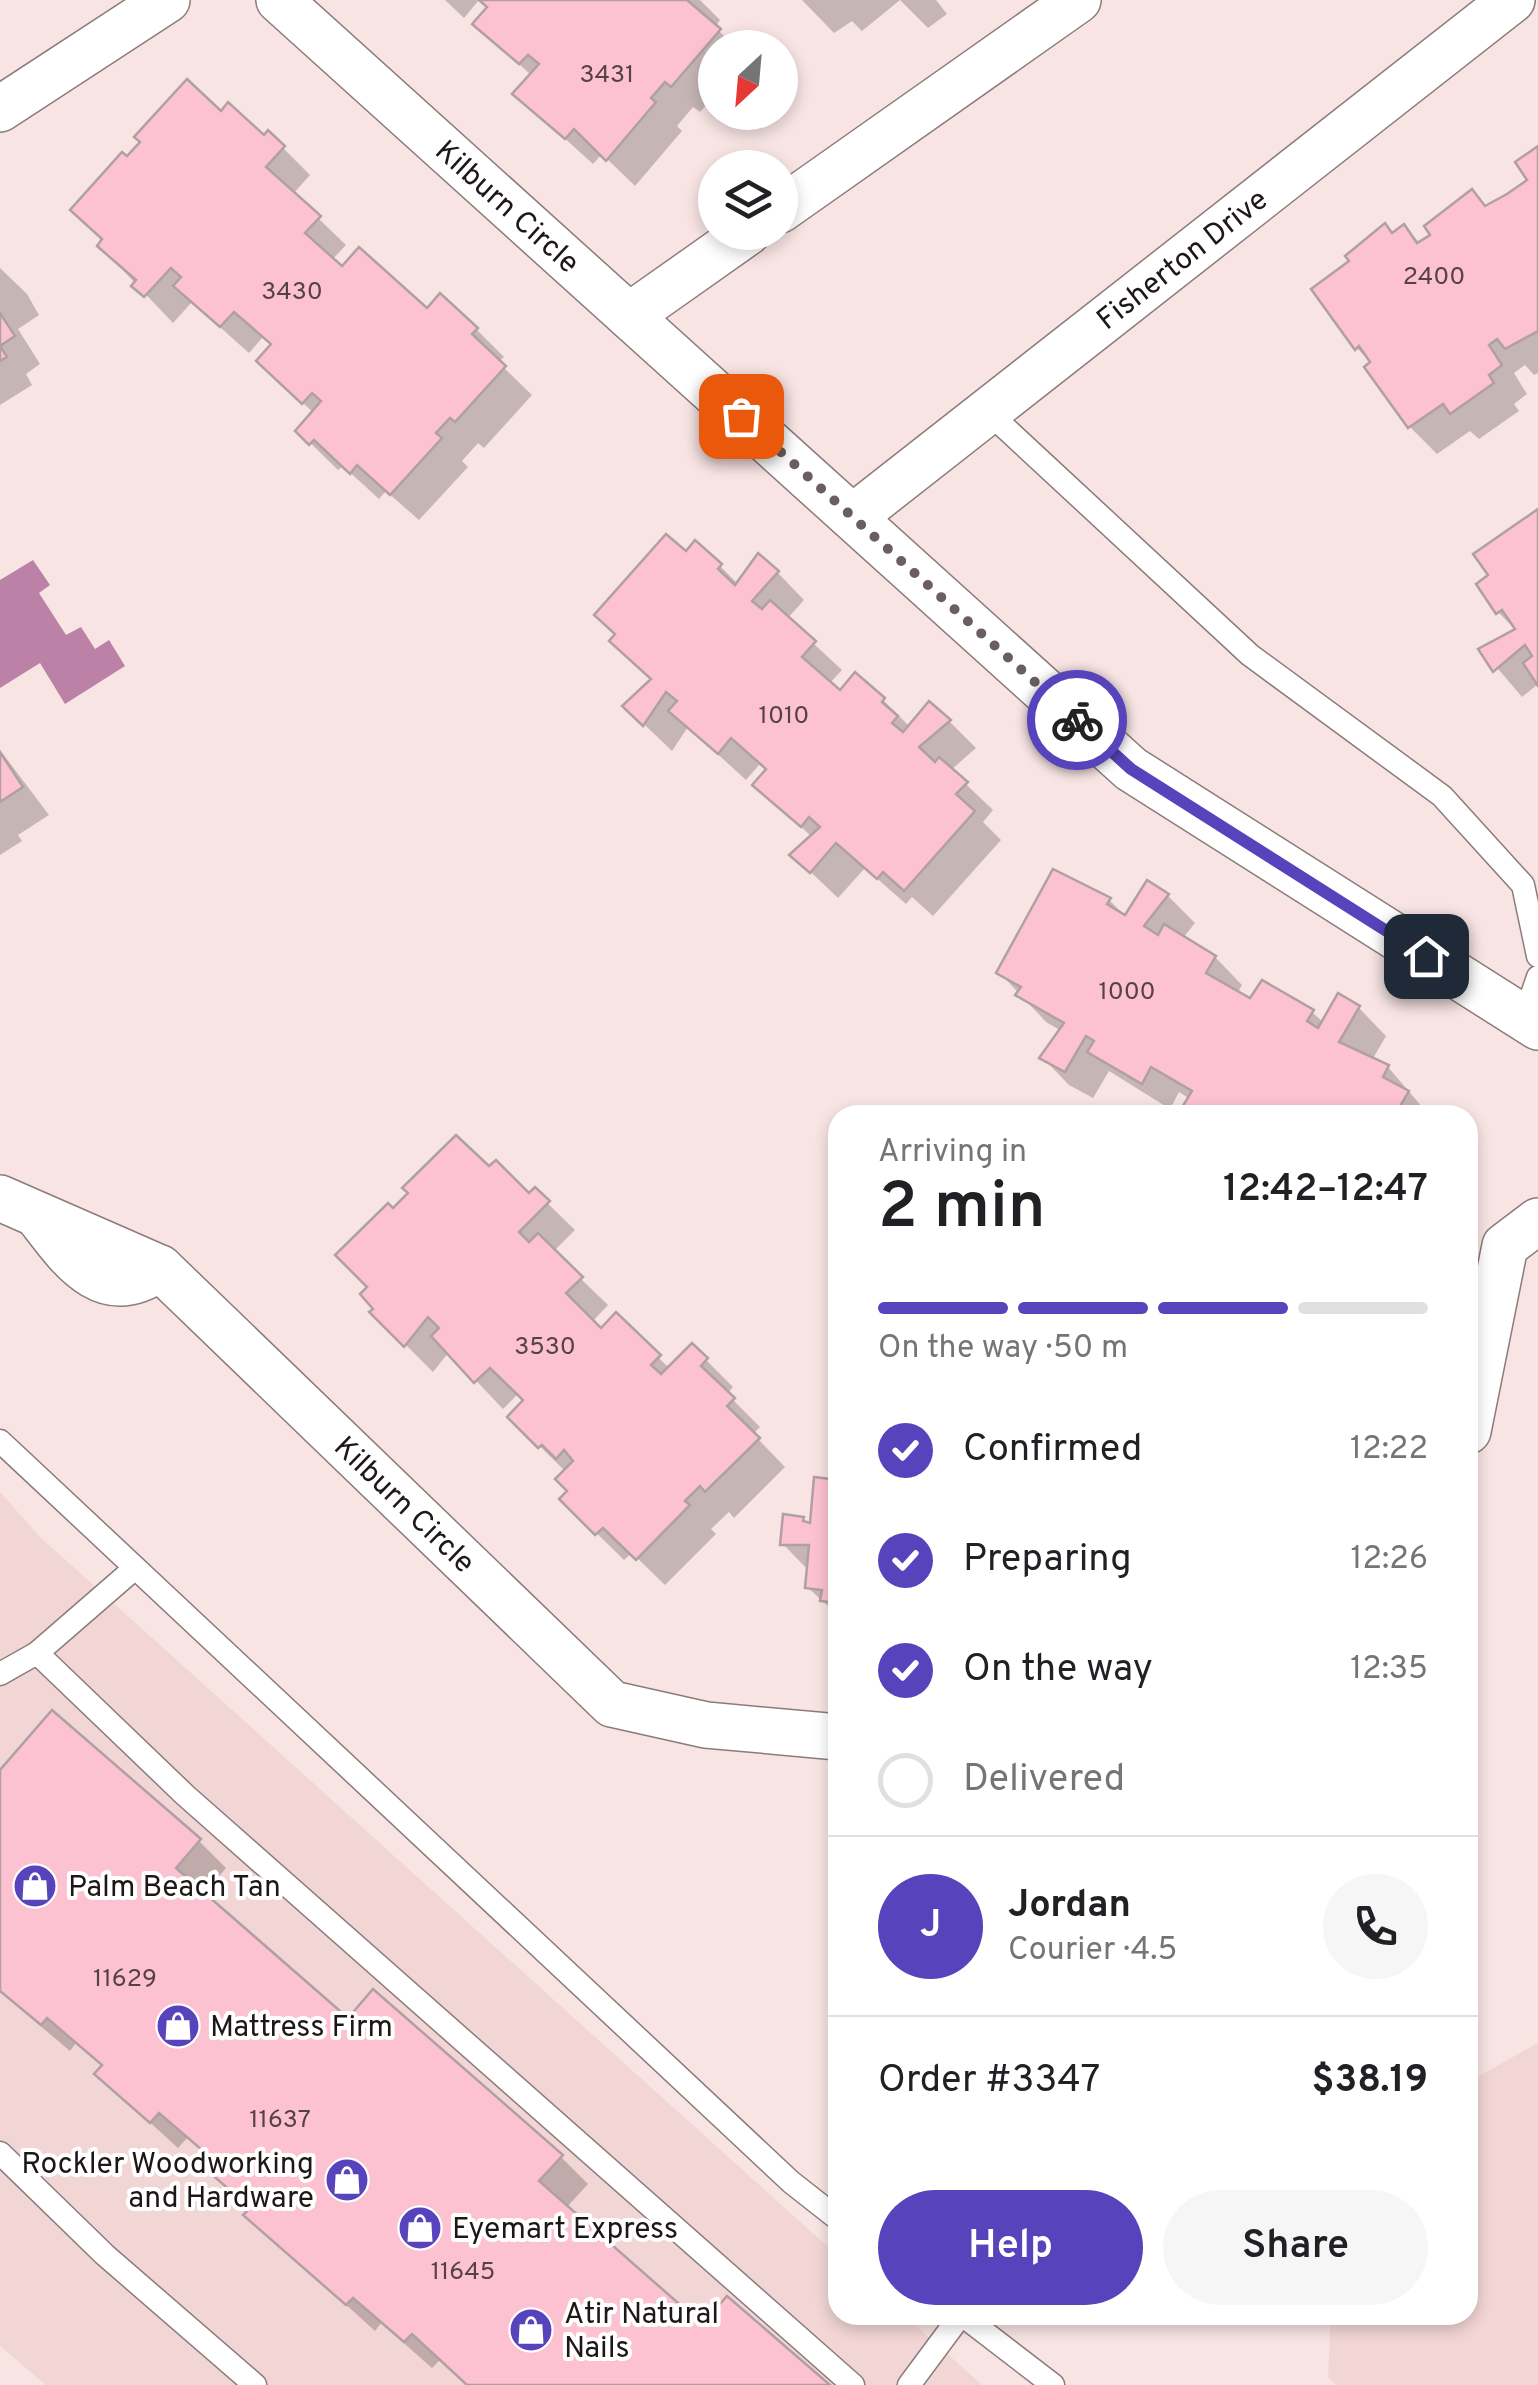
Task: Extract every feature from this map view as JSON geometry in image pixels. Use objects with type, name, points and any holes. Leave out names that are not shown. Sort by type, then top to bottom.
[{"type":"street","points":[[0,108],[167,0]]},
{"type":"street","name":"Kilburn Circle","points":[[279,0],[1131,769],[1533,1007]]},
{"type":"street","points":[[798,197],[1078,0]]},
{"type":"street","name":"Fisherton Drive","points":[[853,517],[1512,0]]},
{"type":"street","points":[[630,316],[723,250]]},
{"type":"street","name":"Kilburn Circle","points":[[17,1204],[90,1276],[110,1283],[144,1280],[160,1268],[612,1704],[706,1725],[828,1735]]},
{"type":"street","points":[[1478,1380],[1504,1246],[1538,1221]]},
{"type":"lane","points":[[987,411],[1250,655],[1442,796],[1523,885],[1538,956]]},
{"type":"lane","points":[[0,1441],[791,2182],[828,2210]]},
{"type":"lane","points":[[0,1674],[37,1653],[135,1568]]},
{"type":"lane","points":[[37,1653],[185,1795],[853,2385]]},
{"type":"lane","points":[[0,2153],[105,2255],[255,2385]]},
{"type":"lane","points":[[910,2385],[955,2325]]},
{"type":"lane","points":[[975,2325],[1054,2385]]},
{"type":"shaded area","points":[[33,560],[50,585],[39,593],[66,635],[81,627],[95,649],[109,640],[125,666],[65,704],[40,663],[0,688],[0,580]]},
{"type":"shaded area","points":[[0,1492],[40,1537],[828,2247],[828,2325],[915,2325],[982,2385],[46,2385],[0,2346]]},
{"type":"shaded area","points":[[1538,2043],[1538,2385],[1336,2385],[1328,2377],[1331,2325],[1478,2325],[1478,2076]]},
{"type":"building","points":[[479,0],[687,0],[721,29],[698,30],[698,56],[671,87],[665,82],[651,98],[656,102],[606,161],[574,129],[565,139],[512,94],[539,64],[528,55],[519,64],[472,24],[487,7]]},
{"type":"building","points":[[187,79],[221,111],[228,102],[264,135],[268,130],[285,146],[266,167],[321,216],[305,233],[342,266],[359,247],[427,308],[440,293],[478,328],[472,334],[506,366],[455,422],[450,418],[436,433],[442,438],[390,495],[357,465],[350,474],[314,440],[309,445],[295,431],[321,401],[312,393],[302,404],[256,361],[271,344],[234,312],[220,327],[173,286],[181,277],[171,268],[144,297],[131,286],[136,280],[97,246],[102,239],[70,210],[122,152],[127,156],[140,142],[134,137]]},
{"type":"building","points":[[1538,146],[1538,331],[1505,349],[1497,339],[1489,345],[1502,365],[1489,375],[1494,383],[1450,414],[1443,404],[1408,428],[1364,367],[1370,362],[1359,346],[1355,350],[1311,289],[1349,261],[1345,256],[1385,223],[1392,233],[1404,224],[1417,243],[1430,235],[1424,226],[1472,189],[1485,206],[1507,194],[1527,180],[1515,162]]},
{"type":"building","points":[[0,313],[15,336],[0,346]]},
{"type":"building","points":[[1538,509],[1538,686],[1523,663],[1532,656],[1525,645],[1493,672],[1478,649],[1515,629],[1502,610],[1496,614],[1476,584],[1488,575],[1473,554]]},
{"type":"building","points":[[666,534],[686,551],[695,540],[722,564],[718,569],[735,585],[758,553],[779,571],[752,601],[762,609],[770,600],[816,641],[802,657],[840,690],[855,672],[885,698],[882,702],[898,716],[892,723],[903,732],[929,701],[951,720],[919,747],[935,762],[939,757],[968,782],[956,794],[975,811],[904,891],[883,872],[877,879],[836,843],[810,873],[789,855],[820,827],[809,817],[801,827],[752,785],[766,769],[731,738],[718,754],[668,711],[677,701],[666,692],[643,726],[622,706],[651,679],[609,641],[615,634],[594,615]]},
{"type":"building","points":[[0,752],[23,787],[0,802]]},
{"type":"building","points":[[1053,869],[1111,898],[1107,904],[1125,915],[1147,880],[1169,894],[1144,926],[1158,935],[1164,924],[1216,956],[1206,973],[1250,998],[1262,980],[1314,1010],[1307,1021],[1318,1028],[1338,993],[1360,1006],[1339,1042],[1389,1065],[1383,1077],[1409,1091],[1401,1105],[1183,1105],[1192,1091],[1151,1067],[1142,1084],[1087,1052],[1094,1041],[1086,1036],[1065,1072],[1039,1058],[1064,1023],[1015,995],[1021,987],[996,973]]},
{"type":"building","points":[[456,1135],[489,1166],[496,1160],[529,1193],[535,1187],[550,1201],[519,1232],[529,1242],[538,1233],[583,1277],[566,1293],[601,1328],[616,1312],[661,1355],[651,1365],[661,1374],[692,1343],[708,1358],[701,1366],[735,1398],[727,1406],[760,1438],[705,1492],[700,1486],[685,1501],[690,1505],[636,1560],[603,1528],[595,1535],[559,1499],[567,1491],[555,1479],[573,1461],[564,1450],[556,1459],[542,1445],[538,1448],[507,1417],[523,1400],[490,1368],[474,1383],[431,1336],[439,1328],[428,1317],[404,1347],[369,1312],[373,1309],[360,1294],[367,1287],[335,1255],[388,1203],[393,1208],[408,1193],[402,1188]]},
{"type":"building","points":[[814,1477],[828,1479],[828,1602],[820,1601],[822,1590],[805,1588],[809,1545],[780,1545],[783,1514],[804,1517],[803,1521],[810,1523]]},
{"type":"building","points":[[52,1710],[201,1839],[176,1868],[348,2018],[373,1989],[563,2155],[539,2181],[702,2324],[727,2296],[830,2385],[467,2385],[412,2334],[404,2342],[353,2298],[346,2305],[243,2215],[250,2208],[208,2171],[216,2162],[159,2113],[150,2123],[94,2074],[102,2065],[47,2018],[41,2025],[0,1991],[0,1770]]},
{"type":"way so far","points":[[741,416],[1077,720]]},
{"type":"place","name":"Palm Beach Tan","points":[[35,1886]]},
{"type":"place","name":"Mattress Firm","points":[[178,2026]]},
{"type":"place","name":"Rockler Woodworking and Hardware","points":[[347,2180]]},
{"type":"place","name":"Eyemart Express","points":[[420,2228]]},
{"type":"place","name":"Atir Natural Nails","points":[[531,2330]]},
{"type":"route","points":[[1077,720],[1131,769],[1426,956]]}]
